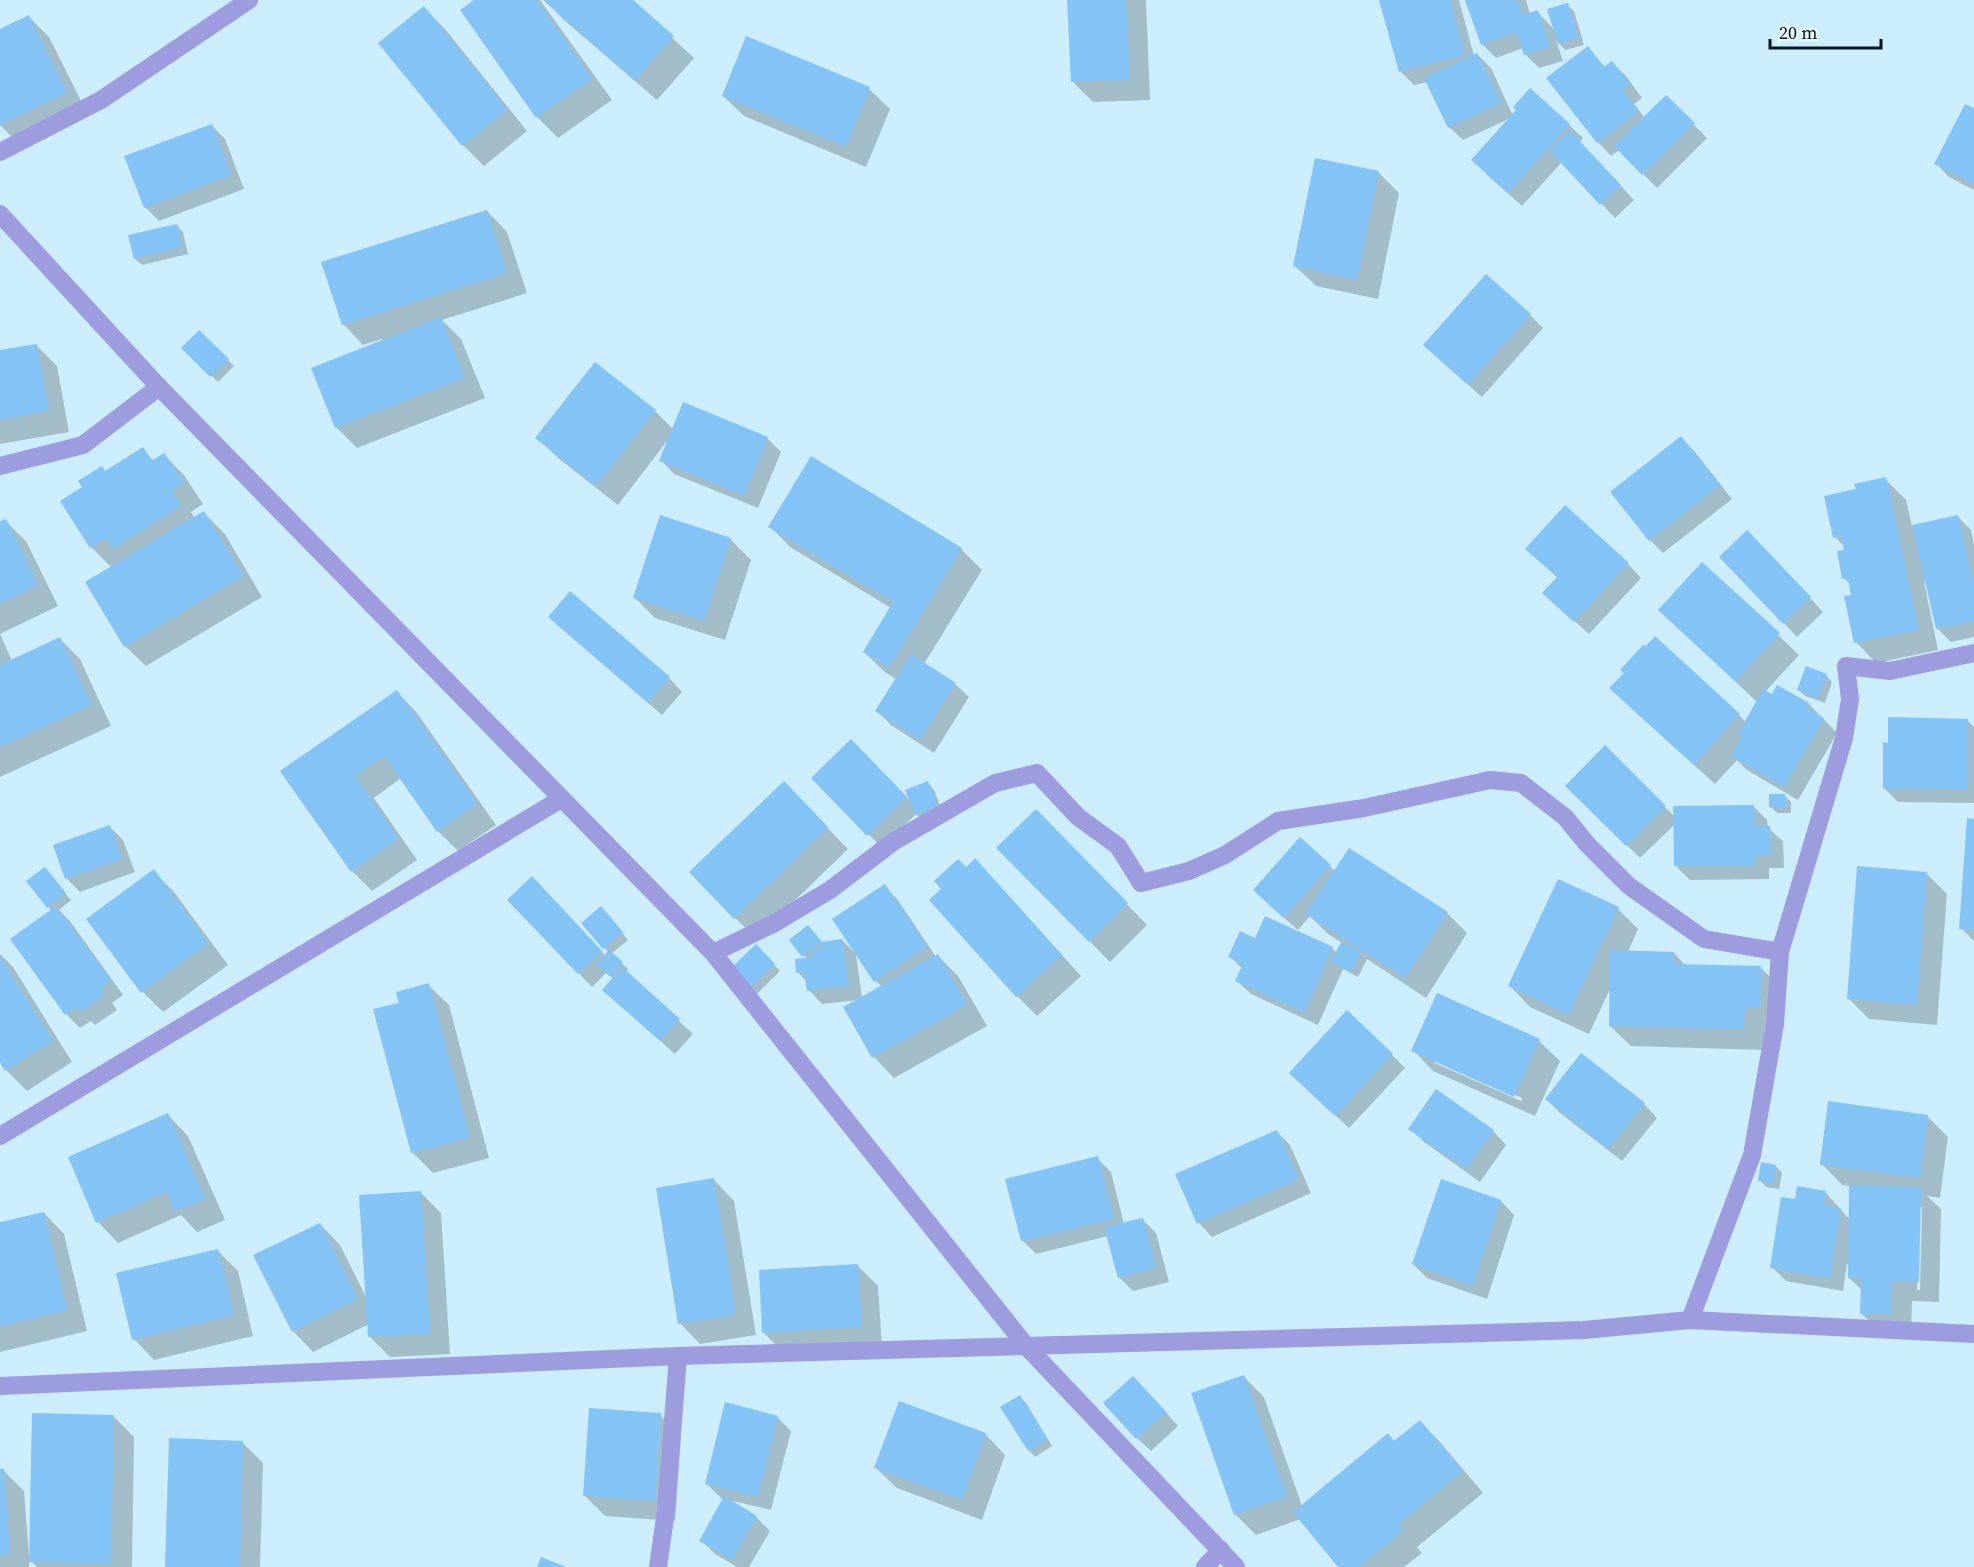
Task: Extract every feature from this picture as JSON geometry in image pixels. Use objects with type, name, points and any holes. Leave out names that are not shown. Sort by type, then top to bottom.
[{"type":"street","points":[[0,152],[101,100],[249,0]]},
{"type":"street","points":[[0,214],[159,387],[712,953],[1027,1347],[1236,1567]]},
{"type":"street","points":[[0,466],[83,445],[159,387]]},
{"type":"street","points":[[1690,1320],[1752,1155],[1775,1024],[1780,952],[1844,738],[1850,699],[1846,666],[1890,671],[1974,653]]},
{"type":"street","points":[[712,953],[773,924],[811,902],[893,842],[995,783],[1037,773],[1078,817],[1118,846],[1141,883],[1189,871],[1216,860],[1278,821],[1364,808],[1490,780],[1521,783],[1565,817],[1587,844],[1629,886],[1704,939],[1780,952]]},
{"type":"street","points":[[0,1136],[561,799]]},
{"type":"street","points":[[0,1386],[678,1356],[1584,1330],[1690,1320],[1974,1334]]},
{"type":"street","points":[[658,1567],[666,1511],[678,1356]]},
{"type":"street","points":[[1205,1567],[1221,1550]]},
{"type":"building","points":[[474,0],[536,0],[592,79],[536,118],[460,10]]},
{"type":"building","points":[[543,0],[633,0],[674,36],[635,81]]},
{"type":"building","points":[[1067,0],[1126,0],[1130,80],[1071,82]]},
{"type":"building","points":[[1379,0],[1450,0],[1465,55],[1399,72]]},
{"type":"building","points":[[1465,0],[1517,0],[1523,15],[1538,10],[1550,47],[1524,55],[1516,32],[1481,45]]},
{"type":"building","points":[[1568,3],[1578,38],[1558,44],[1547,9]]},
{"type":"building","points":[[424,6],[507,110],[462,146],[378,43]]},
{"type":"building","points":[[29,15],[67,93],[0,125],[0,29]]},
{"type":"building","points":[[746,36],[870,87],[846,147],[722,96]]},
{"type":"building","points":[[1588,46],[1604,67],[1612,61],[1630,84],[1622,90],[1639,111],[1597,143],[1546,78]]},
{"type":"building","points":[[1477,53],[1501,103],[1448,128],[1424,78]]},
{"type":"building","points":[[1530,88],[1570,124],[1508,193],[1471,160],[1516,110],[1513,107]]},
{"type":"building","points":[[1666,95],[1695,123],[1642,175],[1614,146]]},
{"type":"building","points":[[1965,104],[1974,108],[1974,184],[1934,164]]},
{"type":"building","points":[[212,124],[231,175],[144,208],[124,156]]},
{"type":"building","points":[[1570,131],[1621,185],[1600,205],[1549,150]]},
{"type":"building","points":[[1315,158],[1379,171],[1357,280],[1293,266]]},
{"type":"building","points":[[487,210],[507,273],[342,325],[321,262]]},
{"type":"building","points":[[177,224],[182,247],[134,259],[128,235]]},
{"type":"building","points":[[1486,274],[1531,314],[1468,385],[1423,345]]},
{"type":"building","points":[[441,317],[465,378],[335,428],[311,368]]},
{"type":"building","points":[[199,330],[229,359],[210,377],[181,348]]},
{"type":"building","points":[[37,344],[49,411],[0,420],[0,350]]},
{"type":"building","points":[[595,362],[656,410],[596,486],[535,438]]},
{"type":"building","points":[[683,402],[768,437],[744,496],[659,461]]},
{"type":"building","points":[[1681,436],[1720,485],[1649,541],[1610,492]]},
{"type":"building","points":[[143,447],[152,461],[164,453],[184,483],[171,491],[181,506],[113,549],[106,538],[90,548],[60,501],[82,487],[78,481],[102,466],[105,471]]},
{"type":"building","points":[[811,456],[962,548],[889,668],[863,652],[893,602],[768,527]]},
{"type":"building","points":[[1886,477],[1919,630],[1854,643],[1844,596],[1851,595],[1848,578],[1842,579],[1837,551],[1844,550],[1841,536],[1833,538],[1824,496],[1856,489],[1854,484]]},
{"type":"building","points":[[1565,505],[1629,563],[1574,622],[1542,593],[1557,577],[1525,549]]},
{"type":"building","points":[[204,511],[243,576],[124,647],[85,582]]},
{"type":"building","points":[[660,515],[731,538],[704,621],[633,598]]},
{"type":"building","points":[[1958,515],[1974,585],[1974,621],[1936,629],[1912,525]]},
{"type":"building","points":[[6,519],[38,585],[0,604],[0,521]]},
{"type":"building","points":[[1747,530],[1811,597],[1783,624],[1719,557]]},
{"type":"building","points":[[1702,562],[1780,633],[1736,682],[1658,610]]},
{"type":"building","points":[[570,591],[670,677],[648,703],[548,617]]},
{"type":"building","points":[[1655,636],[1740,714],[1694,765],[1609,688],[1624,673],[1620,670],[1643,645],[1646,646]]},
{"type":"building","points":[[60,637],[92,705],[0,747],[0,665]]},
{"type":"building","points":[[911,654],[956,683],[920,740],[875,711]]},
{"type":"building","points":[[1806,666],[1827,674],[1818,698],[1797,690]]},
{"type":"building","points":[[1777,685],[1809,703],[1806,708],[1824,718],[1784,787],[1731,756],[1743,736],[1738,734],[1763,689],[1772,694]]},
{"type":"building","points":[[397,690],[477,804],[437,832],[384,756],[355,776],[398,839],[351,872],[280,771]]},
{"type":"building","points":[[1888,717],[1968,719],[1967,790],[1883,789],[1883,742],[1888,743]]},
{"type":"building","points":[[851,739],[907,797],[867,836],[811,778]]},
{"type":"building","points":[[1605,745],[1666,806],[1626,846],[1565,786]]},
{"type":"building","points":[[784,781],[828,827],[734,919],[689,872]]},
{"type":"building","points":[[928,781],[938,807],[915,815],[905,790]]},
{"type":"building","points":[[1769,794],[1785,794],[1785,808],[1769,807]]},
{"type":"building","points":[[1754,805],[1755,826],[1770,826],[1771,855],[1756,855],[1756,866],[1674,866],[1673,806]]},
{"type":"building","points":[[1036,809],[1128,903],[1089,942],[996,848]]},
{"type":"building","points":[[1967,818],[1974,819],[1974,930],[1959,929]]},
{"type":"building","points":[[110,825],[122,859],[65,879],[53,845]]},
{"type":"building","points":[[1300,837],[1331,865],[1284,918],[1253,890]]},
{"type":"building","points":[[1349,848],[1448,912],[1405,978],[1305,914]]},
{"type":"building","points":[[975,858],[1062,955],[1016,997],[929,900],[941,889],[934,881],[958,859],[966,867]]},
{"type":"building","points":[[1857,866],[1927,872],[1917,1005],[1847,999]]},
{"type":"building","points":[[45,867],[66,893],[47,908],[26,881]]},
{"type":"building","points":[[154,869],[208,944],[141,993],[86,919]]},
{"type":"building","points":[[532,876],[602,951],[578,974],[507,900]]},
{"type":"building","points":[[1558,879],[1619,907],[1568,1015],[1508,986]]},
{"type":"building","points":[[885,884],[927,947],[874,982],[832,919]]},
{"type":"building","points":[[56,906],[111,981],[100,989],[104,995],[80,1013],[77,1007],[65,1015],[10,939]]},
{"type":"building","points":[[601,906],[623,932],[603,949],[581,923]]},
{"type":"building","points":[[1265,916],[1333,947],[1304,1013],[1235,981],[1243,964],[1228,957],[1240,931],[1255,938]]},
{"type":"building","points":[[808,925],[822,942],[802,957],[789,940]]},
{"type":"building","points":[[842,939],[849,986],[807,991],[804,972],[796,973],[795,959],[813,957],[812,951],[823,949],[822,942]]},
{"type":"building","points":[[1341,942],[1361,952],[1351,972],[1331,962]]},
{"type":"building","points":[[756,944],[775,964],[749,989],[730,969]]},
{"type":"building","points":[[609,950],[623,962],[611,977],[596,965]]},
{"type":"building","points":[[1610,950],[1674,952],[1674,964],[1761,966],[1760,1008],[1745,1007],[1744,1030],[1609,1026]]},
{"type":"building","points":[[938,954],[967,1005],[872,1058],[843,1007]]},
{"type":"building","points":[[0,957],[53,1041],[5,1071],[0,1063]]},
{"type":"building","points":[[622,967],[680,1019],[660,1041],[602,990]]},
{"type":"building","points":[[429,983],[470,1138],[411,1153],[373,1009],[399,1003],[396,992]]},
{"type":"building","points":[[1437,993],[1540,1039],[1514,1097],[1411,1051]]},
{"type":"building","points":[[1347,1010],[1393,1054],[1335,1116],[1289,1073]]},
{"type":"building","points":[[1581,1053],[1645,1103],[1608,1149],[1545,1099]]},
{"type":"building","points":[[1436,1089],[1494,1130],[1466,1169],[1408,1129]]},
{"type":"building","points":[[1828,1101],[1928,1115],[1920,1178],[1820,1165]]},
{"type":"building","points":[[168,1113],[205,1199],[175,1212],[166,1192],[96,1223],[68,1157]]},
{"type":"building","points":[[1277,1130],[1299,1179],[1197,1224],[1175,1174]]},
{"type":"building","points":[[1098,1156],[1114,1219],[1021,1241],[1005,1179]]},
{"type":"building","points":[[1761,1162],[1776,1165],[1773,1184],[1758,1181]]},
{"type":"building","points":[[714,1178],[736,1315],[678,1324],[656,1188]]},
{"type":"building","points":[[1441,1179],[1501,1200],[1473,1286],[1412,1264]]},
{"type":"building","points":[[1849,1185],[1921,1187],[1919,1282],[1892,1281],[1891,1314],[1860,1314],[1861,1279],[1848,1278]]},
{"type":"building","points":[[1797,1186],[1826,1191],[1824,1205],[1841,1208],[1830,1278],[1770,1268],[1781,1197],[1795,1199]]},
{"type":"building","points":[[421,1191],[430,1334],[368,1337],[359,1195]]},
{"type":"building","points":[[44,1212],[67,1310],[0,1327],[0,1222]]},
{"type":"building","points":[[1143,1218],[1156,1268],[1118,1278],[1104,1227]]},
{"type":"building","points":[[320,1223],[358,1299],[292,1332],[253,1255]]},
{"type":"building","points":[[218,1249],[234,1315],[132,1340],[116,1273]]},
{"type":"building","points":[[858,1264],[862,1327],[762,1333],[759,1270]]},
{"type":"building","points":[[1244,1375],[1287,1497],[1234,1515],[1191,1393]]},
{"type":"building","points":[[1133,1376],[1166,1412],[1136,1439],[1103,1403]]},
{"type":"building","points":[[1020,1395],[1047,1439],[1028,1451],[1000,1407]]},
{"type":"building","points":[[899,1401],[986,1433],[962,1500],[874,1468]]},
{"type":"building","points":[[725,1402],[778,1416],[758,1497],[705,1484]]},
{"type":"building","points":[[589,1408],[661,1413],[655,1501],[583,1496]]},
{"type":"building","points":[[32,1413],[114,1415],[111,1564],[29,1562]]},
{"type":"building","points":[[1420,1420],[1463,1471],[1398,1525],[1403,1531],[1359,1567],[1338,1567],[1293,1512],[1388,1433],[1394,1441]]},
{"type":"building","points":[[169,1438],[243,1441],[240,1567],[165,1567]]},
{"type":"building","points":[[0,1469],[4,1469],[10,1555],[0,1556]]},
{"type":"building","points":[[724,1496],[757,1516],[732,1560],[699,1541]]},
{"type":"building","points":[[541,1557],[566,1567],[537,1567]]}]
